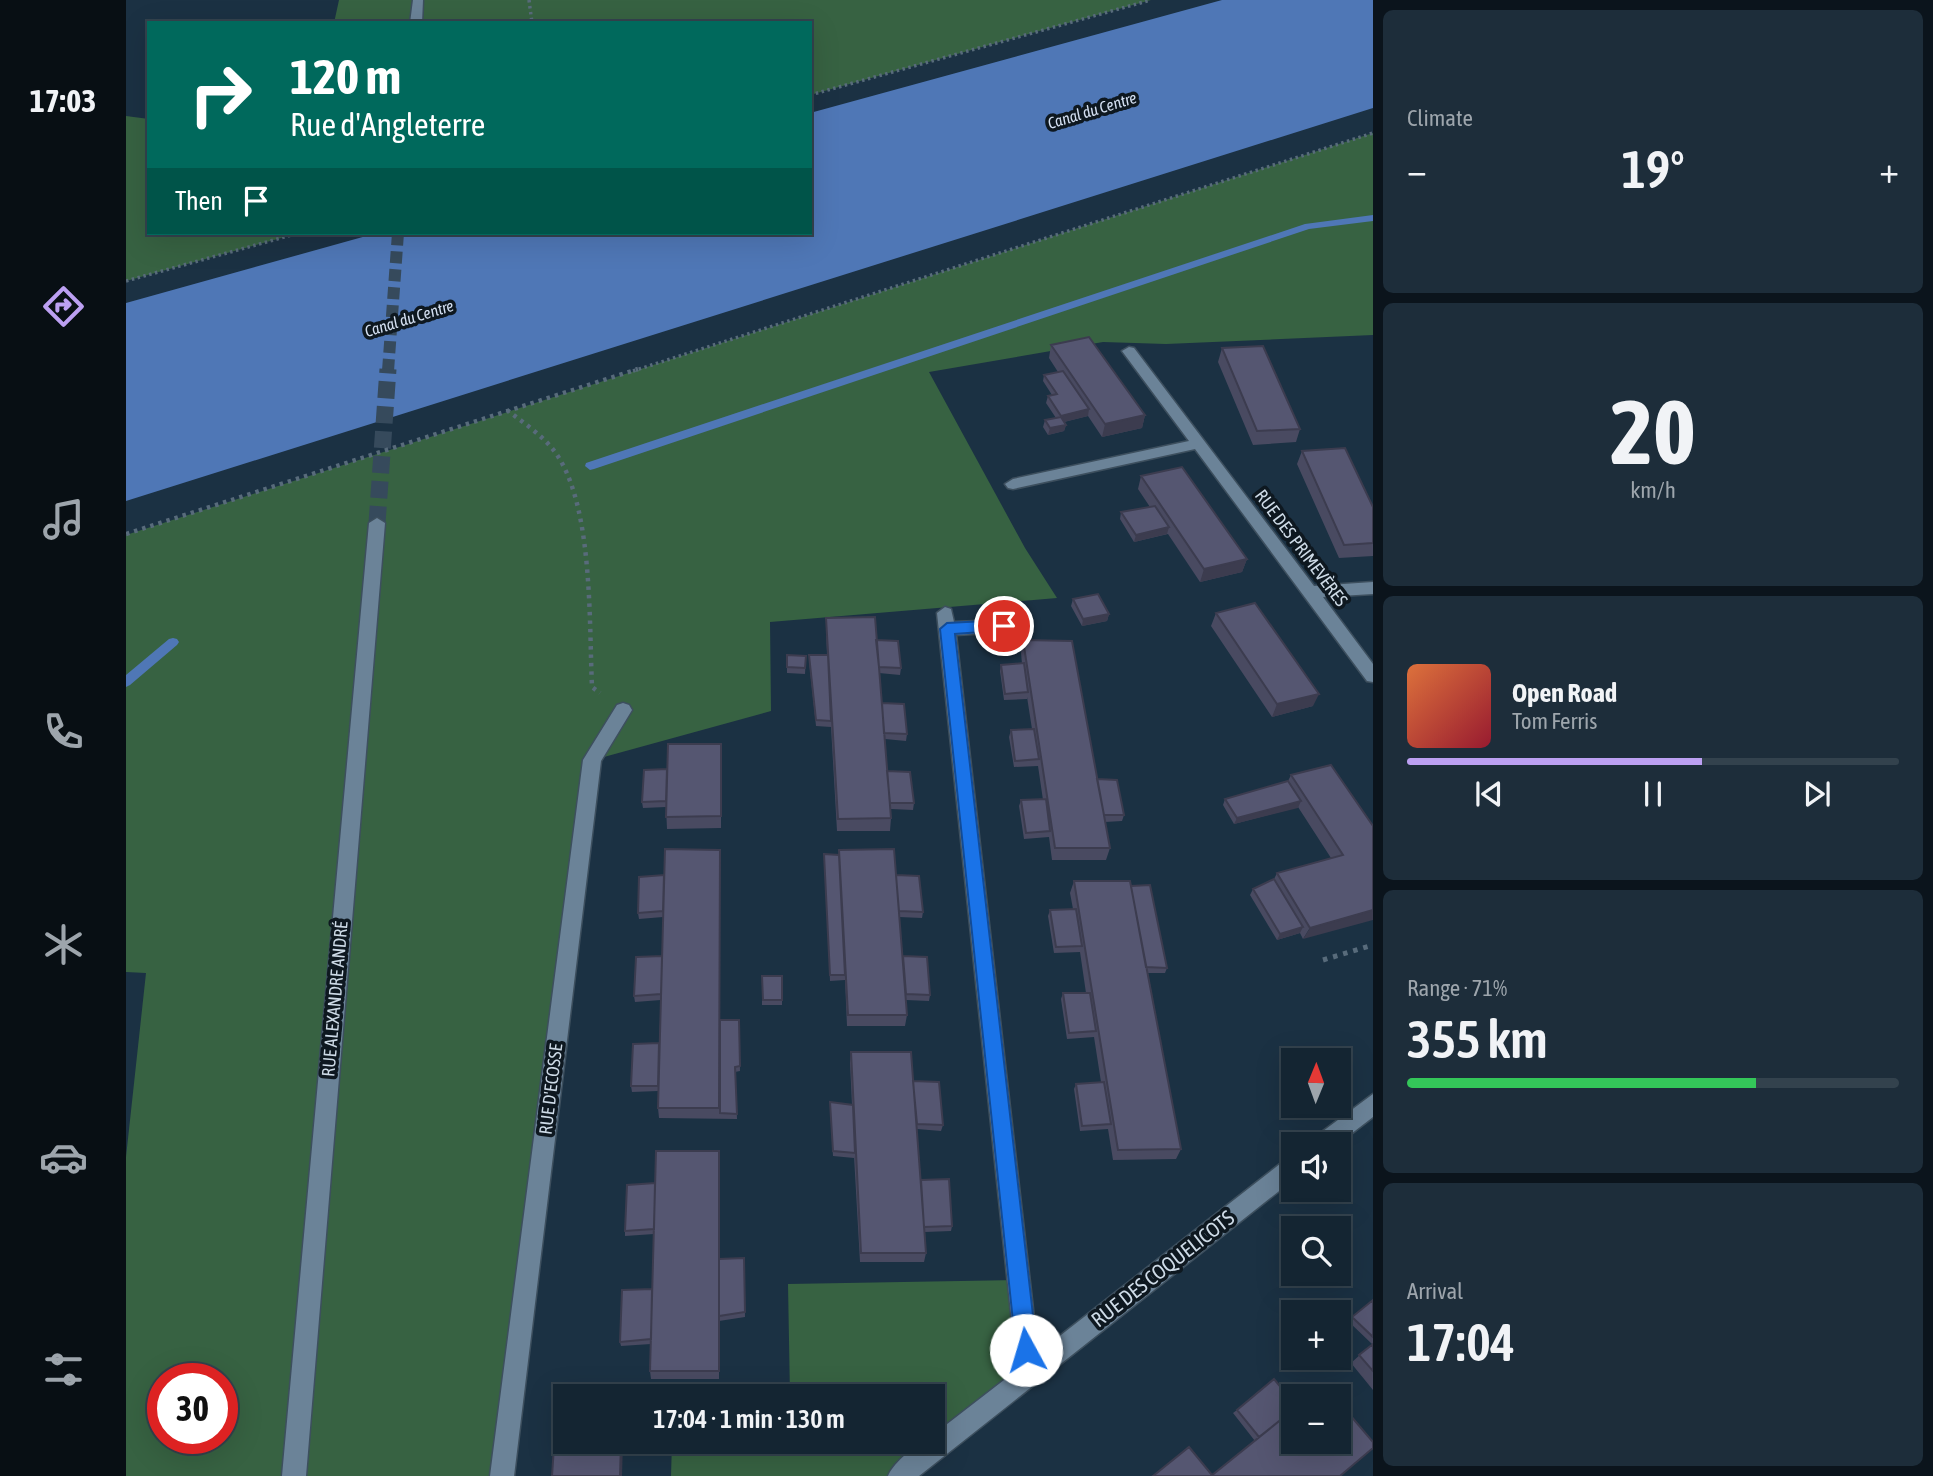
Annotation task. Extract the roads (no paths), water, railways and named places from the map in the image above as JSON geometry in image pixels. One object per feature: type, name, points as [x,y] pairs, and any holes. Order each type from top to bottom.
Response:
[{"type":"street","points":[[416,21],[418,0]]},
{"type":"street","name":"RUE DES PRIMEVÈRES","points":[[1129,351],[1373,676]]},
{"type":"street","points":[[1013,484],[1198,444]]},
{"type":"street","name":"RUE ALEXANDRE ANDRÉ","points":[[294,1476],[377,523]]},
{"type":"street","points":[[1310,592],[1373,588]]},
{"type":"street","points":[[1004,626],[946,621],[1029,1374]]},
{"type":"street","name":"RUE D'ECOSSE","points":[[502,1476],[593,760],[623,710]]},
{"type":"street","points":[[1337,1132],[1373,1104]]},
{"type":"street","name":"RUE DES COQUELICOTS","points":[[900,1476],[1281,1176]]},
{"type":"water","name":"Canal du Centre","points":[[1222,0],[1373,0],[1373,108],[126,501],[126,303],[370,235],[812,235],[812,112]]},
{"type":"waterway","points":[[590,466],[1308,226],[1373,218]]},
{"type":"waterway","points":[[126,682],[173,642]]},
{"type":"tunnel","points":[[388,371],[398,235]]},
{"type":"tunnel","points":[[377,523],[388,369]]}]
